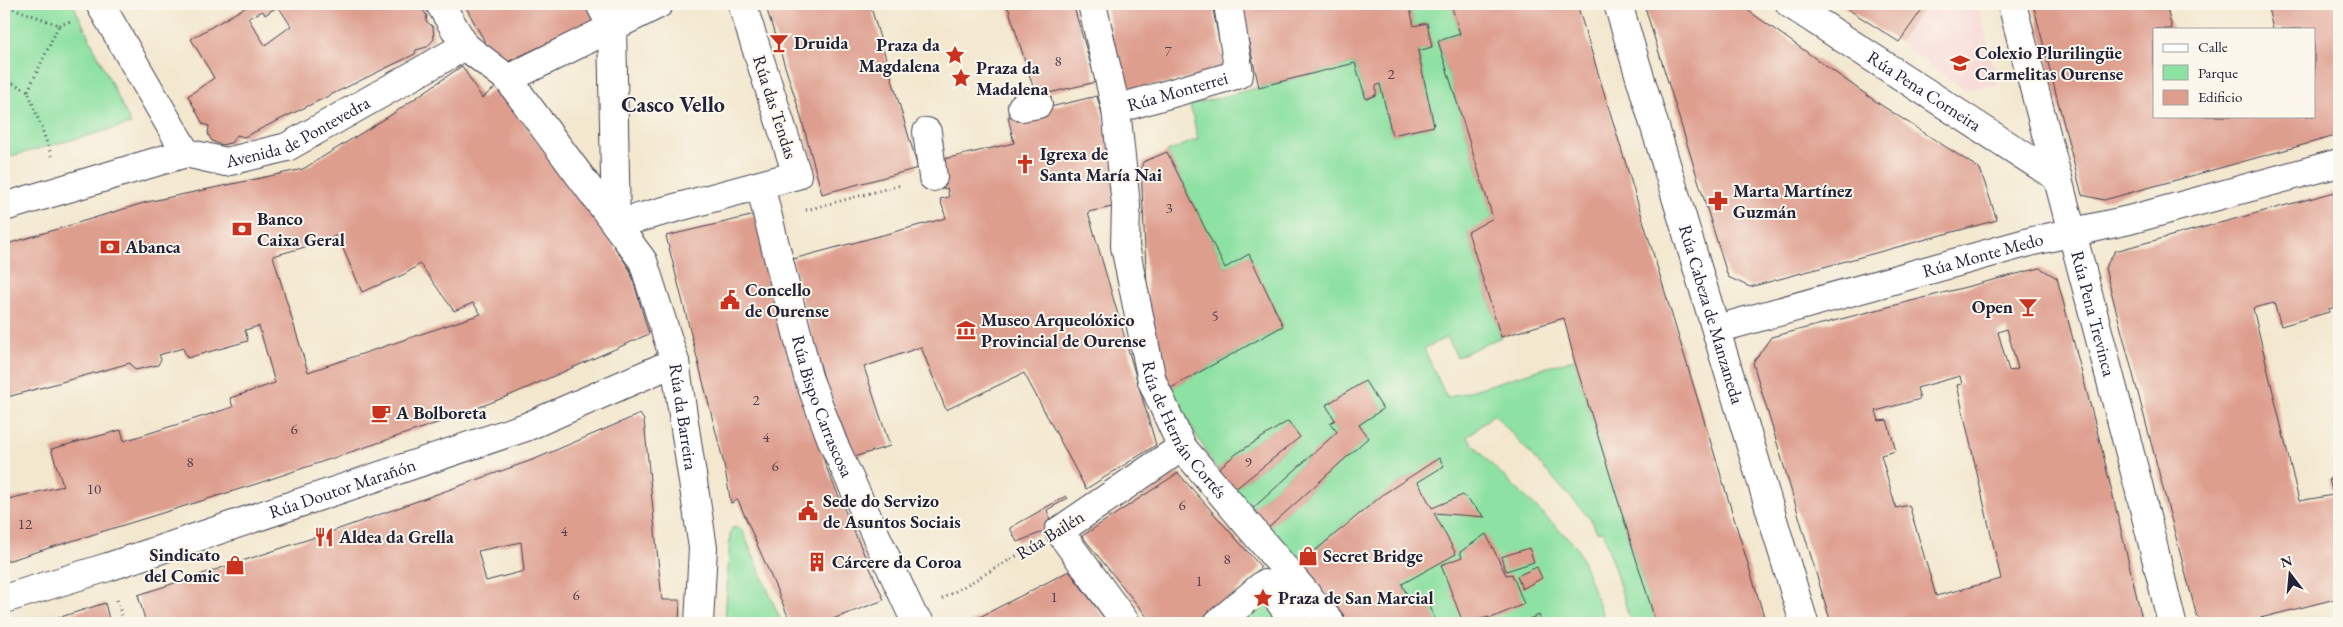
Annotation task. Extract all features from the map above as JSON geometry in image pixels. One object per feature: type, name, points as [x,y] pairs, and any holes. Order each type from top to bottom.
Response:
[{"type":"street","points":[[100,4],[186,153]]},
{"type":"street","points":[[440,4],[465,46]]},
{"type":"street","points":[[508,79],[606,15],[659,4]]},
{"type":"street","name":"Rúa das Tendas","points":[[742,4],[797,175],[760,185]]},
{"type":"street","name":"Rúa de Hernán Cortés","points":[[1092,4],[1116,109],[1126,206],[1127,255],[1152,381],[1182,447],[1331,623]]},
{"type":"street","name":"Rúa Monterrei","points":[[1116,109],[1239,74],[1228,4]]},
{"type":"street","name":"Rúa Cabeza de Manzaneda","points":[[1618,4],[1804,623]]},
{"type":"street","name":"Rúa Pena Corneira","points":[[1790,4],[2058,178]]},
{"type":"street","name":"Rúa Pena Trevinca","points":[[2012,4],[2172,623]]},
{"type":"street","points":[[606,15],[616,224],[760,185]]},
{"type":"street","name":"Avenida de Pontevedra","points":[[4,207],[186,153],[226,162],[287,147],[465,46]]},
{"type":"street","name":"Rúa da Barreira","points":[[465,46],[508,79],[643,261],[675,362],[703,548],[699,623]]},
{"type":"street","points":[[927,132],[932,177]]},
{"type":"street","name":"Rúa Monte Medo","points":[[1717,329],[2033,242],[2129,220],[2339,163]]},
{"type":"street","name":"Rúa Bispo Carrascosa","points":[[760,185],[808,377],[833,443],[916,620]]},
{"type":"street","name":"Rúa Doutor Marañón","points":[[4,599],[108,567],[526,427],[675,362]]},
{"type":"street","name":"Rúa Bailén","points":[[1059,531],[1182,447]]},
{"type":"street","points":[[1059,531],[1126,623]]},
{"type":"street","points":[[1218,623],[1264,584],[1270,588],[1295,623]]},
{"type":"path","points":[[4,5],[59,25],[28,91]]},
{"type":"path","points":[[4,79],[28,91],[48,146]]},
{"type":"path","points":[[769,220],[932,177]]},
{"type":"path","name":"Rúa Bailén","points":[[916,620],[1059,531]]},
{"type":"shaded area","name":"Colexio Plurilingüe Carmelitas Ourense","points":[[1840,4],[1978,4],[1998,84],[1964,90],[1899,42]]},
{"type":"green space","points":[[4,4],[73,4],[131,124],[4,158]]},
{"type":"green space","points":[[1409,4],[1451,4],[1460,34],[1438,41],[1493,218],[1468,233],[1501,337],[1457,357],[1447,337],[1424,349],[1447,398],[1574,359],[1656,623],[1631,623],[1603,531],[1597,532],[1592,521],[1494,414],[1467,437],[1489,462],[1577,547],[1606,623],[1541,623],[1538,616],[1518,623],[1436,623],[1428,601],[1412,606],[1402,584],[1418,482],[1414,473],[1356,514],[1299,564],[1268,528],[1368,438],[1359,425],[1382,409],[1365,381],[1326,405],[1335,420],[1330,424],[1337,432],[1251,510],[1234,490],[1300,437],[1288,422],[1236,454],[1217,470],[1169,389],[1283,326],[1249,255],[1225,268],[1167,152],[1198,139],[1190,105],[1355,63],[1366,99],[1376,95],[1376,86],[1380,84],[1392,135],[1434,126],[1418,51],[1432,47],[1427,23],[1414,26]]},
{"type":"green space","points":[[738,527],[742,530],[782,623],[725,623],[730,535],[732,528]]},
{"type":"green space","points":[[1259,596],[1281,623],[1226,623]]},
{"type":"building","points":[[251,4],[420,4],[427,16],[426,21],[433,27],[434,39],[427,47],[416,50],[415,54],[244,137],[237,135],[231,143],[221,145],[212,141],[208,134],[209,126],[203,124],[188,96],[214,78],[191,39]],"holes":[[[278,6],[291,26],[265,45],[248,18],[263,11],[265,15]]]},
{"type":"building","points":[[464,4],[590,4],[597,20],[503,64],[490,51]]},
{"type":"building","points":[[609,4],[641,4],[615,15]]},
{"type":"building","points":[[765,4],[870,4],[918,168],[822,194],[799,110]]},
{"type":"building","points":[[1007,4],[1073,4],[1096,82],[1036,96]]},
{"type":"building","points":[[1106,4],[1212,4],[1225,70],[1124,92]]},
{"type":"building","points":[[1240,4],[1409,4],[1414,26],[1427,23],[1432,47],[1418,51],[1434,126],[1392,135],[1380,84],[1376,86],[1376,95],[1366,99],[1355,63],[1259,87]]},
{"type":"building","points":[[1451,4],[1577,4],[1766,623],[1656,623],[1574,359],[1564,318],[1501,337],[1468,232],[1493,218],[1438,41],[1460,34]]},
{"type":"building","points":[[1644,4],[1739,4],[1878,103],[1980,169],[1997,220],[1750,287],[1728,277]]},
{"type":"building","points":[[1840,4],[1917,4],[1923,8],[1899,42]]},
{"type":"building","points":[[2033,4],[2166,4],[2172,28],[2153,28],[2153,118],[2316,118],[2316,28],[2273,28],[2267,4],[2339,4],[2339,135],[2104,200],[2082,195]]},
{"type":"building","points":[[462,66],[482,98],[496,87],[589,209],[630,270],[649,334],[513,394],[449,419],[256,484],[4,562],[4,500],[63,486],[51,449],[121,430],[124,441],[233,407],[230,398],[275,383],[259,326],[245,330],[248,341],[187,358],[183,348],[159,355],[161,359],[158,365],[135,370],[130,363],[4,398],[4,245],[147,202],[303,169],[391,115]],"holes":[[[337,235],[362,292],[405,274],[420,264],[454,311],[473,303],[481,314],[308,372],[273,256],[323,242]]]},
{"type":"building","name":"Museo Arqueolóxico Provincial de Ourense","points":[[1097,96],[1117,171],[1112,207],[1088,212],[1156,445],[1086,489],[1024,373],[946,410],[921,347],[864,367],[890,446],[854,457],[825,382],[805,313],[793,259],[946,218],[940,199],[949,197],[947,188],[944,189],[935,161],[1014,143],[1008,117]]},
{"type":"building","points":[[1167,152],[1225,268],[1249,254],[1283,326],[1169,389],[1148,307],[1141,169],[1143,162]]},
{"type":"building","points":[[2339,191],[2339,305],[2329,309],[2329,312],[2281,326],[2274,303],[2253,308],[2299,501],[2333,495],[2329,479],[2339,476],[2339,598],[2241,623],[2205,623],[2197,617],[2105,268],[2115,251]]},
{"type":"building","points":[[755,215],[826,467],[884,600],[822,623],[791,623],[738,500],[731,503],[724,464],[666,236]]},
{"type":"building","points":[[2040,268],[2057,278],[2102,450],[2143,623],[1831,623],[1753,363],[1771,337]],"holes":[[[2007,329],[2018,369],[2009,371],[1998,332]],[[1960,376],[1962,384],[1957,385],[2001,579],[1936,596],[1909,505],[1896,508],[1881,455],[1896,451],[1887,420],[1879,421],[1876,411],[1920,399],[1917,388]]]},
{"type":"building","points":[[1365,381],[1383,409],[1359,425],[1368,438],[1268,528],[1251,510],[1337,432],[1330,423],[1335,420],[1326,405]]},
{"type":"building","points":[[640,414],[644,420],[662,600],[680,600],[679,623],[146,623],[138,595],[325,534],[535,459]],"holes":[[[521,542],[524,571],[486,581],[478,551]]]},
{"type":"building","points":[[1288,421],[1300,437],[1234,490],[1217,470],[1236,454]]},
{"type":"building","points":[[1439,458],[1444,466],[1418,482],[1432,508],[1463,495],[1485,517],[1434,513],[1456,554],[1402,584],[1412,606],[1428,600],[1436,623],[1347,623],[1342,613],[1299,564],[1385,493]]},
{"type":"building","points":[[1178,473],[1261,567],[1207,623],[1152,623],[1082,536]]},
{"type":"building","points":[[1066,496],[1068,498],[1047,510],[1053,528],[1017,542],[1010,528]]},
{"type":"building","points":[[1486,534],[1506,575],[1512,574],[1524,604],[1489,619],[1489,617],[1463,623],[1441,565],[1462,557],[1460,552]]},
{"type":"building","points":[[1529,548],[1534,562],[1506,571],[1501,557]]},
{"type":"building","points":[[1537,567],[1542,578],[1522,589],[1517,576]]},
{"type":"building","points":[[1069,571],[1108,623],[968,623]]},
{"type":"building","points":[[105,603],[110,623],[42,623]]},
{"type":"building","points":[[1539,615],[1541,623],[1519,623]]},
{"type":"place","name":"Druida","points":[[779,43]]},
{"type":"place","name":"Praza da Magdalena","points":[[955,55]]},
{"type":"place","name":"Colexio Plurilingüe Carmelitas Ourense","points":[[1960,63]]},
{"type":"place","name":"Praza da Madalena","points":[[961,78]]},
{"type":"place","name":"Igrexa de Santa María Nai","points":[[1025,164]]},
{"type":"place","name":"Marta Martínez Guzmán","points":[[1718,201]]},
{"type":"place","name":"Banco Caixa Geral","points":[[242,229]]},
{"type":"place","name":"Abanca","points":[[110,247]]},
{"type":"place","name":"Concello de Ourense","points":[[730,300]]},
{"type":"place","name":"Open","points":[[2028,307]]},
{"type":"place","name":"Museo Arqueolóxico Provincial de Ourense","points":[[966,330]]},
{"type":"place","name":"A Bolboreta","points":[[381,413]]},
{"type":"place","name":"Sede do Servizo de Asuntos Sociais","points":[[808,511]]},
{"type":"place","name":"Aldea da Grella","points":[[324,537]]},
{"type":"place","name":"Secret Bridge","points":[[1308,556]]},
{"type":"place","name":"Cárcere da Coroa","points":[[817,562]]},
{"type":"place","name":"Sindicato del Comic","points":[[235,565]]},
{"type":"place","name":"Praza de San Marcial","points":[[1263,598]]},
{"type":"district","name":"Casco Vello","points":[[673,104]]}]
